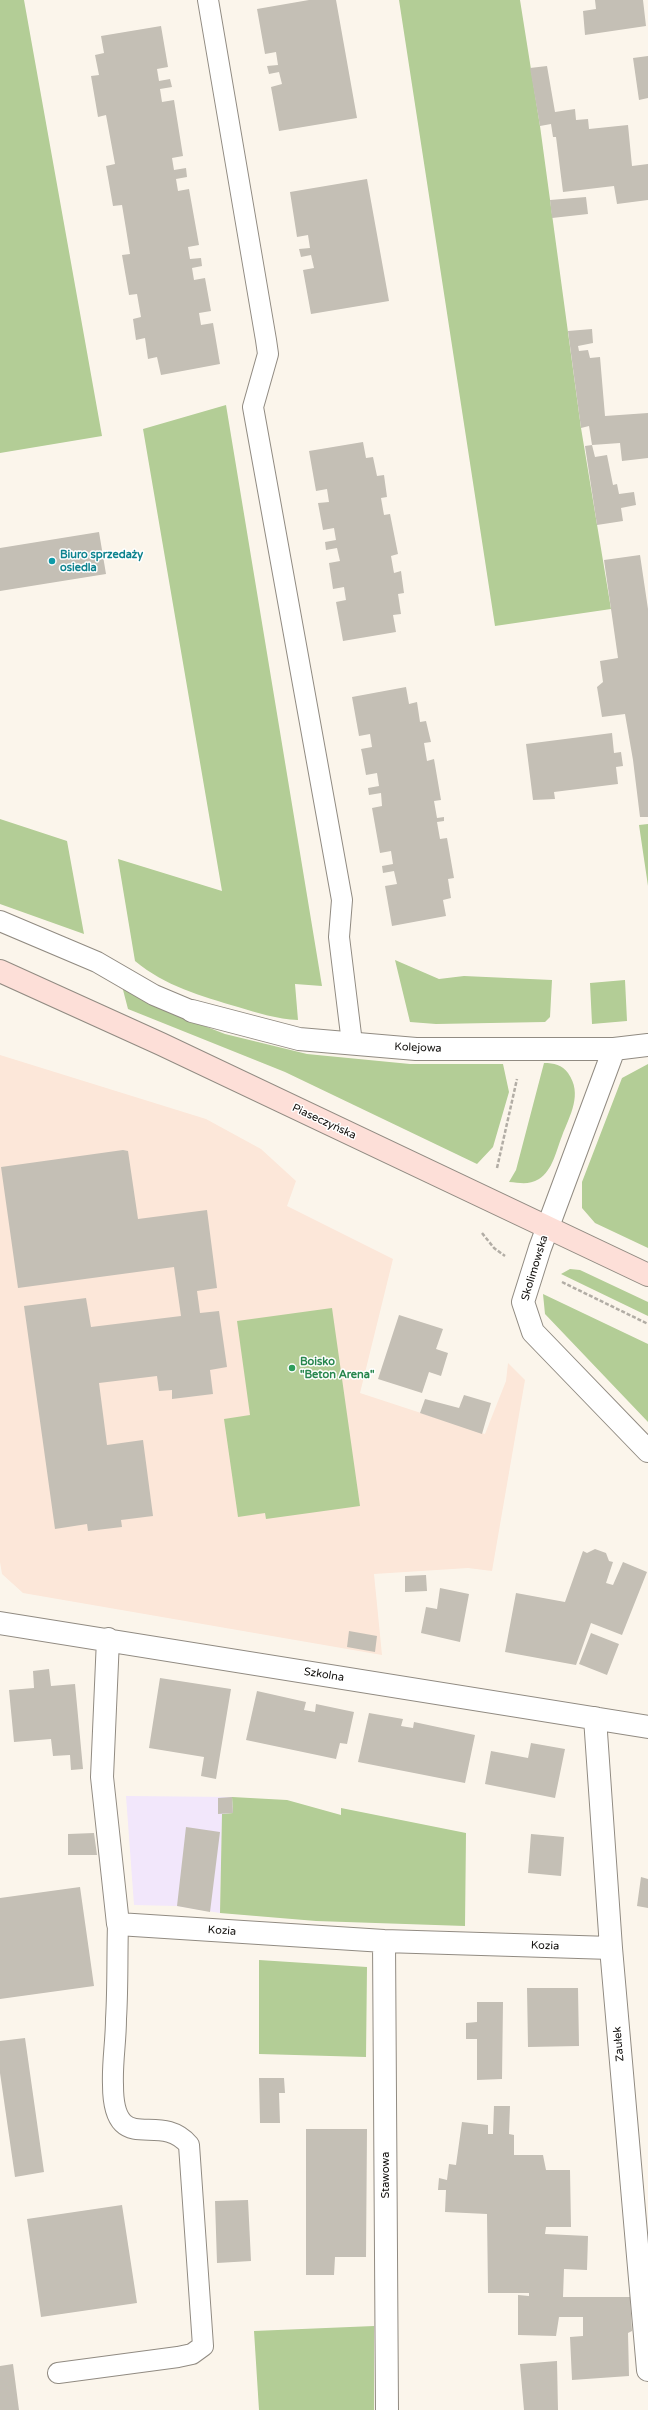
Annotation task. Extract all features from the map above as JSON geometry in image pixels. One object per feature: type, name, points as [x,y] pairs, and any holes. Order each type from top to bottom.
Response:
[{"type":"main road","name":"Piaseczyńska","points":[[0,971],[140,1034],[648,1275]]},
{"type":"street","name":"Kolejowa","points":[[192,1011],[299,1039],[416,1049],[614,1049],[648,1045]]},
{"type":"street","name":"Skolimowska","points":[[614,1049],[522,1302],[533,1332],[648,1451]]},
{"type":"street","name":"Szkolna","points":[[0,1623],[108,1639],[385,1686],[648,1727]]},
{"type":"street","points":[[108,1639],[102,1777],[118,1924]]},
{"type":"street","name":"Zaułek","points":[[596,1718],[611,1948],[648,2370]]},
{"type":"street","name":"Kozia","points":[[118,1924],[384,1941],[611,1948]]},
{"type":"street","name":"Stawowa","points":[[384,1941],[387,2410]]},
{"type":"lane","points":[[208,0],[267,347],[264,369],[253,407],[342,900],[340,937],[352,1043]]},
{"type":"lane","points":[[0,921],[97,962],[154,995],[192,1011]]},
{"type":"lane","points":[[58,2373],[178,2357],[192,2354],[203,2346],[189,2145],[182,2136],[169,2130],[128,2127],[122,2122],[115,2110],[112,2086],[116,2018],[118,1924]]},
{"type":"path","points":[[497,1169],[518,1077]]},
{"type":"shaded area","points":[[0,1055],[206,1119],[261,1149],[296,1181],[287,1206],[393,1259],[360,1393],[485,1434],[506,1381],[508,1363],[525,1380],[492,1571],[468,1568],[374,1574],[382,1655],[23,1593],[2,1574],[0,1562]]},
{"type":"shaded area","points":[[126,1796],[232,1797],[233,1813],[222,1814],[220,1913],[177,1906],[134,1905]]},
{"type":"green space","points":[[0,0],[24,0],[102,436],[0,453]]},
{"type":"green space","points":[[399,0],[520,0],[540,126],[581,428],[611,609],[495,626]]},
{"type":"green space","points":[[226,405],[322,986],[295,984],[298,1020],[268,1015],[197,994],[171,984],[135,961],[118,859],[222,891],[143,429]]},
{"type":"green space","points":[[0,819],[67,841],[84,934],[0,904]]},
{"type":"green space","points":[[648,824],[648,886],[639,825]]},
{"type":"green space","points":[[395,960],[439,979],[464,976],[552,980],[550,1017],[545,1022],[436,1024],[410,1022]]},
{"type":"green space","points":[[625,980],[627,1021],[592,1024],[590,983]]},
{"type":"green space","points":[[122,986],[166,1011],[225,1034],[307,1054],[410,1064],[503,1064],[509,1092],[493,1147],[477,1164],[285,1072],[128,1009]]},
{"type":"green space","points":[[544,1063],[554,1064],[566,1070],[575,1089],[574,1104],[554,1160],[548,1171],[539,1179],[528,1183],[509,1182],[516,1170]]},
{"type":"green space","points":[[648,1064],[648,1248],[595,1223],[582,1208],[582,1182],[622,1078]]},
{"type":"green space","points":[[570,1269],[580,1270],[648,1302],[648,1316],[561,1274]]},
{"type":"green space","points":[[543,1294],[648,1344],[648,1422],[545,1314]]},
{"type":"green space","name":"Boisko \"Beton Arena\"","points":[[332,1308],[360,1506],[266,1519],[265,1513],[238,1517],[224,1419],[250,1415],[237,1321]]},
{"type":"green space","points":[[232,1797],[287,1800],[341,1815],[341,1808],[466,1833],[465,1926],[316,1921],[220,1913],[222,1814],[233,1813]]},
{"type":"green space","points":[[259,1960],[367,1967],[366,2057],[259,2054]]},
{"type":"green space","points":[[374,2326],[374,2410],[259,2410],[254,2331]]},
{"type":"building","points":[[309,0],[336,0],[357,118],[279,131],[271,87],[282,84],[279,72],[269,74],[267,66],[278,65],[276,52],[265,54],[257,9]]},
{"type":"building","points":[[595,0],[643,0],[646,26],[585,35],[583,11],[596,9]]},
{"type":"building","points":[[161,26],[168,67],[157,69],[159,81],[170,79],[172,87],[160,89],[162,102],[174,100],[183,156],[172,158],[174,170],[186,168],[187,177],[176,179],[178,191],[189,189],[199,245],[188,247],[190,259],[201,258],[202,266],[192,268],[194,280],[205,278],[211,311],[199,313],[201,325],[213,323],[220,364],[161,375],[157,357],[148,359],[145,338],[136,340],[133,319],[141,317],[137,294],[129,295],[122,255],[130,254],[122,205],[113,206],[106,166],[115,164],[106,115],[98,117],[91,76],[99,75],[95,55],[104,53],[101,36]]},
{"type":"building","points":[[648,56],[648,98],[639,100],[633,58]]},
{"type":"building","points":[[547,66],[555,112],[575,109],[576,120],[588,119],[589,129],[628,125],[632,166],[648,164],[648,200],[617,204],[614,186],[563,192],[556,137],[553,137],[551,124],[540,126],[530,68]]},
{"type":"building","points":[[367,179],[389,301],[311,314],[303,270],[314,268],[311,255],[301,257],[299,249],[310,248],[308,235],[297,237],[290,192]]},
{"type":"building","points":[[586,197],[588,214],[552,218],[550,200]]},
{"type":"building","points":[[592,329],[593,343],[578,346],[579,351],[588,350],[590,358],[600,357],[605,416],[648,413],[648,458],[622,461],[620,443],[592,445],[589,426],[581,428],[568,331]]},
{"type":"building","points":[[363,442],[366,458],[373,457],[377,476],[384,475],[387,497],[381,498],[384,515],[390,514],[398,554],[391,556],[394,573],[401,571],[404,593],[398,594],[401,614],[393,615],[396,632],[343,641],[336,602],[346,600],[344,587],[333,589],[329,563],[340,561],[337,548],[326,550],[325,542],[336,540],[334,528],[323,530],[318,503],[329,502],[327,489],[316,491],[309,451]]},
{"type":"building","points":[[592,445],[595,457],[607,455],[613,485],[617,484],[619,494],[634,492],[636,505],[621,508],[623,521],[597,525],[585,446]]},
{"type":"building","name":"Biuro sprzedaży osiedla","points":[[99,532],[106,574],[0,591],[0,548]]},
{"type":"building","points":[[640,555],[648,609],[648,817],[640,817],[633,760],[625,714],[602,717],[597,687],[603,682],[600,661],[618,658],[604,560]]},
{"type":"building","points":[[406,687],[409,704],[417,702],[420,722],[426,721],[431,742],[424,743],[427,761],[434,759],[441,800],[434,801],[437,818],[444,817],[444,821],[437,822],[440,839],[447,838],[454,878],[448,879],[451,898],[443,900],[446,916],[392,926],[385,886],[397,884],[394,871],[383,873],[382,866],[393,864],[391,851],[380,853],[372,808],[382,806],[381,793],[369,795],[368,788],[379,786],[377,773],[366,775],[361,749],[372,747],[370,734],[359,736],[352,697]]},
{"type":"building","points":[[612,733],[614,753],[621,752],[623,766],[616,767],[618,784],[554,792],[555,799],[533,800],[526,744]]},
{"type":"building","points":[[123,1150],[128,1151],[138,1219],[207,1210],[217,1288],[197,1291],[200,1313],[219,1311],[227,1367],[210,1370],[213,1394],[172,1399],[172,1390],[159,1391],[157,1376],[99,1383],[107,1445],[143,1440],[153,1516],[121,1520],[122,1527],[88,1531],[87,1524],[55,1529],[24,1306],[86,1298],[91,1327],[181,1316],[174,1267],[18,1288],[1,1167]]},
{"type":"building","points":[[399,1315],[443,1329],[436,1349],[448,1353],[441,1376],[429,1372],[422,1393],[378,1379]]},
{"type":"building","points":[[464,1395],[491,1403],[482,1434],[420,1413],[425,1399],[459,1408]]},
{"type":"building","points":[[595,1549],[606,1553],[609,1561],[613,1562],[606,1583],[613,1585],[623,1562],[647,1572],[622,1635],[591,1623],[576,1665],[505,1652],[516,1593],[565,1602],[583,1551],[587,1553]]},
{"type":"building","points":[[426,1575],[427,1591],[405,1592],[405,1576]]},
{"type":"building","points":[[440,1588],[469,1594],[460,1642],[421,1633],[426,1607],[437,1609]]},
{"type":"building","points":[[349,1631],[377,1636],[375,1652],[347,1647]]},
{"type":"building","points":[[591,1633],[619,1644],[607,1675],[579,1664]]},
{"type":"building","points":[[49,1669],[51,1686],[75,1684],[83,1769],[71,1770],[70,1755],[53,1756],[51,1739],[14,1742],[9,1690],[34,1688],[33,1671]]},
{"type":"building","points":[[160,1678],[231,1689],[216,1779],[201,1776],[204,1757],[149,1748]]},
{"type":"building","points":[[257,1691],[306,1702],[304,1710],[315,1712],[316,1704],[354,1712],[347,1744],[340,1743],[336,1759],[246,1740]]},
{"type":"building","points":[[369,1713],[403,1719],[401,1726],[413,1728],[414,1722],[475,1735],[465,1783],[358,1762]]},
{"type":"building","points":[[531,1743],[565,1749],[555,1798],[485,1784],[491,1751],[528,1758]]},
{"type":"building","points":[[232,1797],[233,1813],[218,1814],[218,1798]]},
{"type":"building","points":[[186,1827],[220,1832],[210,1912],[177,1906]]},
{"type":"building","points":[[94,1833],[97,1855],[68,1855],[68,1834]]},
{"type":"building","points":[[531,1834],[564,1837],[561,1876],[528,1873]]},
{"type":"building","points":[[641,1877],[648,1879],[648,1908],[637,1906]]},
{"type":"building","points":[[80,1887],[94,1986],[0,1999],[0,1898]]},
{"type":"building","points":[[527,1988],[578,1988],[579,2046],[528,2047]]},
{"type":"building","points":[[477,2002],[503,2002],[502,2079],[477,2080],[477,2039],[466,2039],[466,2023],[477,2022]]},
{"type":"building","points":[[25,2038],[44,2172],[15,2177],[0,2073],[0,2041]]},
{"type":"building","points":[[259,2078],[284,2078],[285,2093],[279,2093],[280,2123],[260,2123]]},
{"type":"building","points":[[494,2106],[510,2106],[509,2134],[514,2135],[514,2155],[543,2155],[546,2170],[570,2170],[571,2227],[546,2227],[545,2234],[588,2236],[587,2270],[564,2269],[563,2297],[630,2297],[632,2331],[628,2333],[629,2376],[572,2380],[570,2337],[583,2336],[583,2317],[559,2317],[556,2336],[518,2335],[518,2295],[529,2296],[529,2293],[488,2293],[487,2214],[445,2212],[446,2190],[438,2190],[439,2178],[447,2180],[449,2164],[456,2165],[462,2122],[488,2125],[488,2134],[493,2134]]},
{"type":"building","points":[[306,2129],[367,2129],[366,2257],[335,2257],[334,2275],[306,2275]]},
{"type":"building","points":[[248,2200],[251,2261],[217,2263],[215,2201]]},
{"type":"building","points":[[122,2205],[137,2303],[41,2317],[27,2219]]},
{"type":"building","points":[[557,2361],[558,2410],[524,2410],[520,2364]]},
{"type":"building","points":[[13,2364],[19,2410],[0,2410],[0,2366]]},
{"type":"place","name":"Biuro sprzedaży osiedla","points":[[52,561]]},
{"type":"place","name":"Boisko \"Beton Arena\"","points":[[292,1368]]}]
